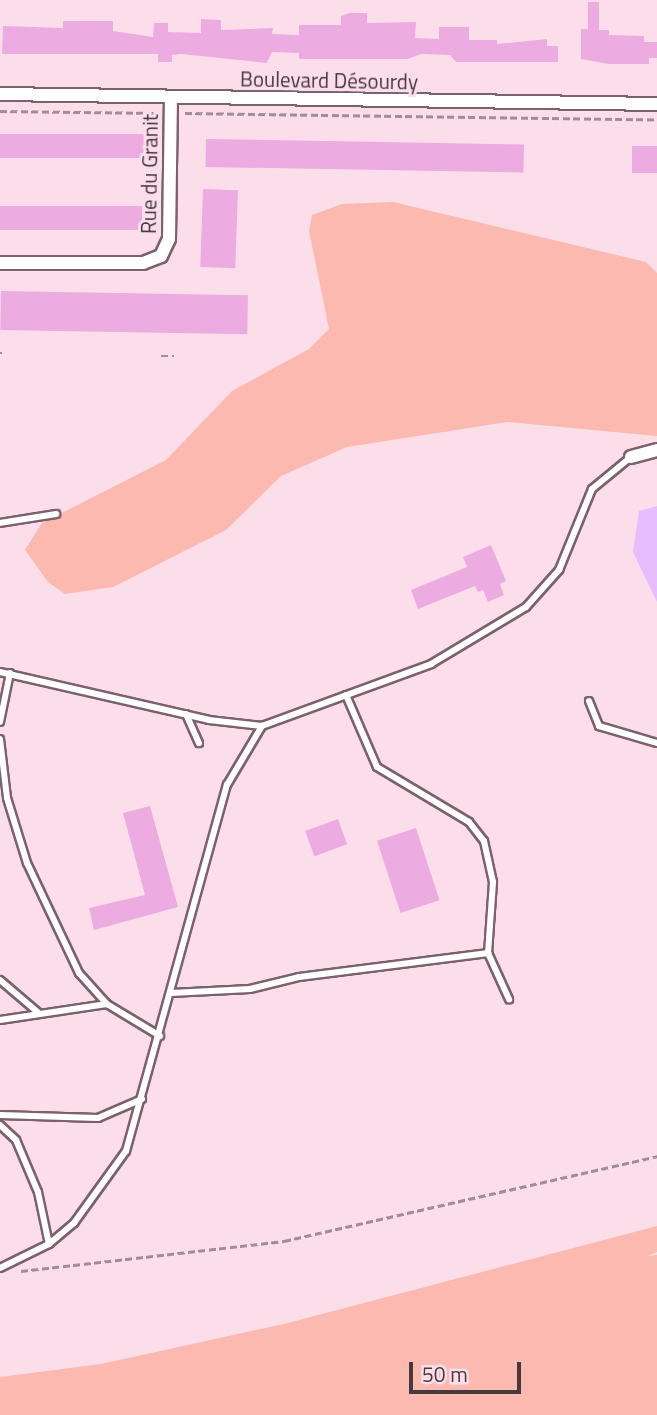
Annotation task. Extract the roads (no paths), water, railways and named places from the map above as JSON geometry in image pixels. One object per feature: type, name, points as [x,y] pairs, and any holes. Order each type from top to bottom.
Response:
[{"type":"street","name":"Boulevard Désourdy","points":[[0,94],[657,104]]},
{"type":"street","name":"Rue du Granit","points":[[0,263],[143,263],[161,256],[169,239],[171,97]]},
{"type":"street","points":[[631,457],[657,450]]},
{"type":"lane","points":[[0,671],[186,714],[262,726],[431,664],[526,607],[559,570],[592,489],[631,457]]},
{"type":"lane","points":[[0,523],[55,514]]},
{"type":"lane","points":[[0,722],[10,673]]},
{"type":"lane","points":[[346,695],[377,767],[469,822],[484,841],[494,882],[488,953],[509,999]]},
{"type":"lane","points":[[589,701],[599,726],[657,743]]},
{"type":"lane","points":[[186,714],[199,743]]},
{"type":"lane","points":[[0,1268],[49,1244],[103,1188],[126,1151],[172,993],[227,785],[262,726]]},
{"type":"lane","points":[[0,739],[7,798],[27,863],[79,973],[107,1004],[160,1036]]},
{"type":"lane","points":[[172,993],[250,989],[299,977],[488,953]]},
{"type":"lane","points":[[0,980],[40,1014]]},
{"type":"lane","points":[[0,1020],[107,1004]]},
{"type":"lane","points":[[0,1115],[98,1118],[142,1099]]},
{"type":"lane","points":[[0,1125],[16,1140],[38,1192],[49,1244]]}]
